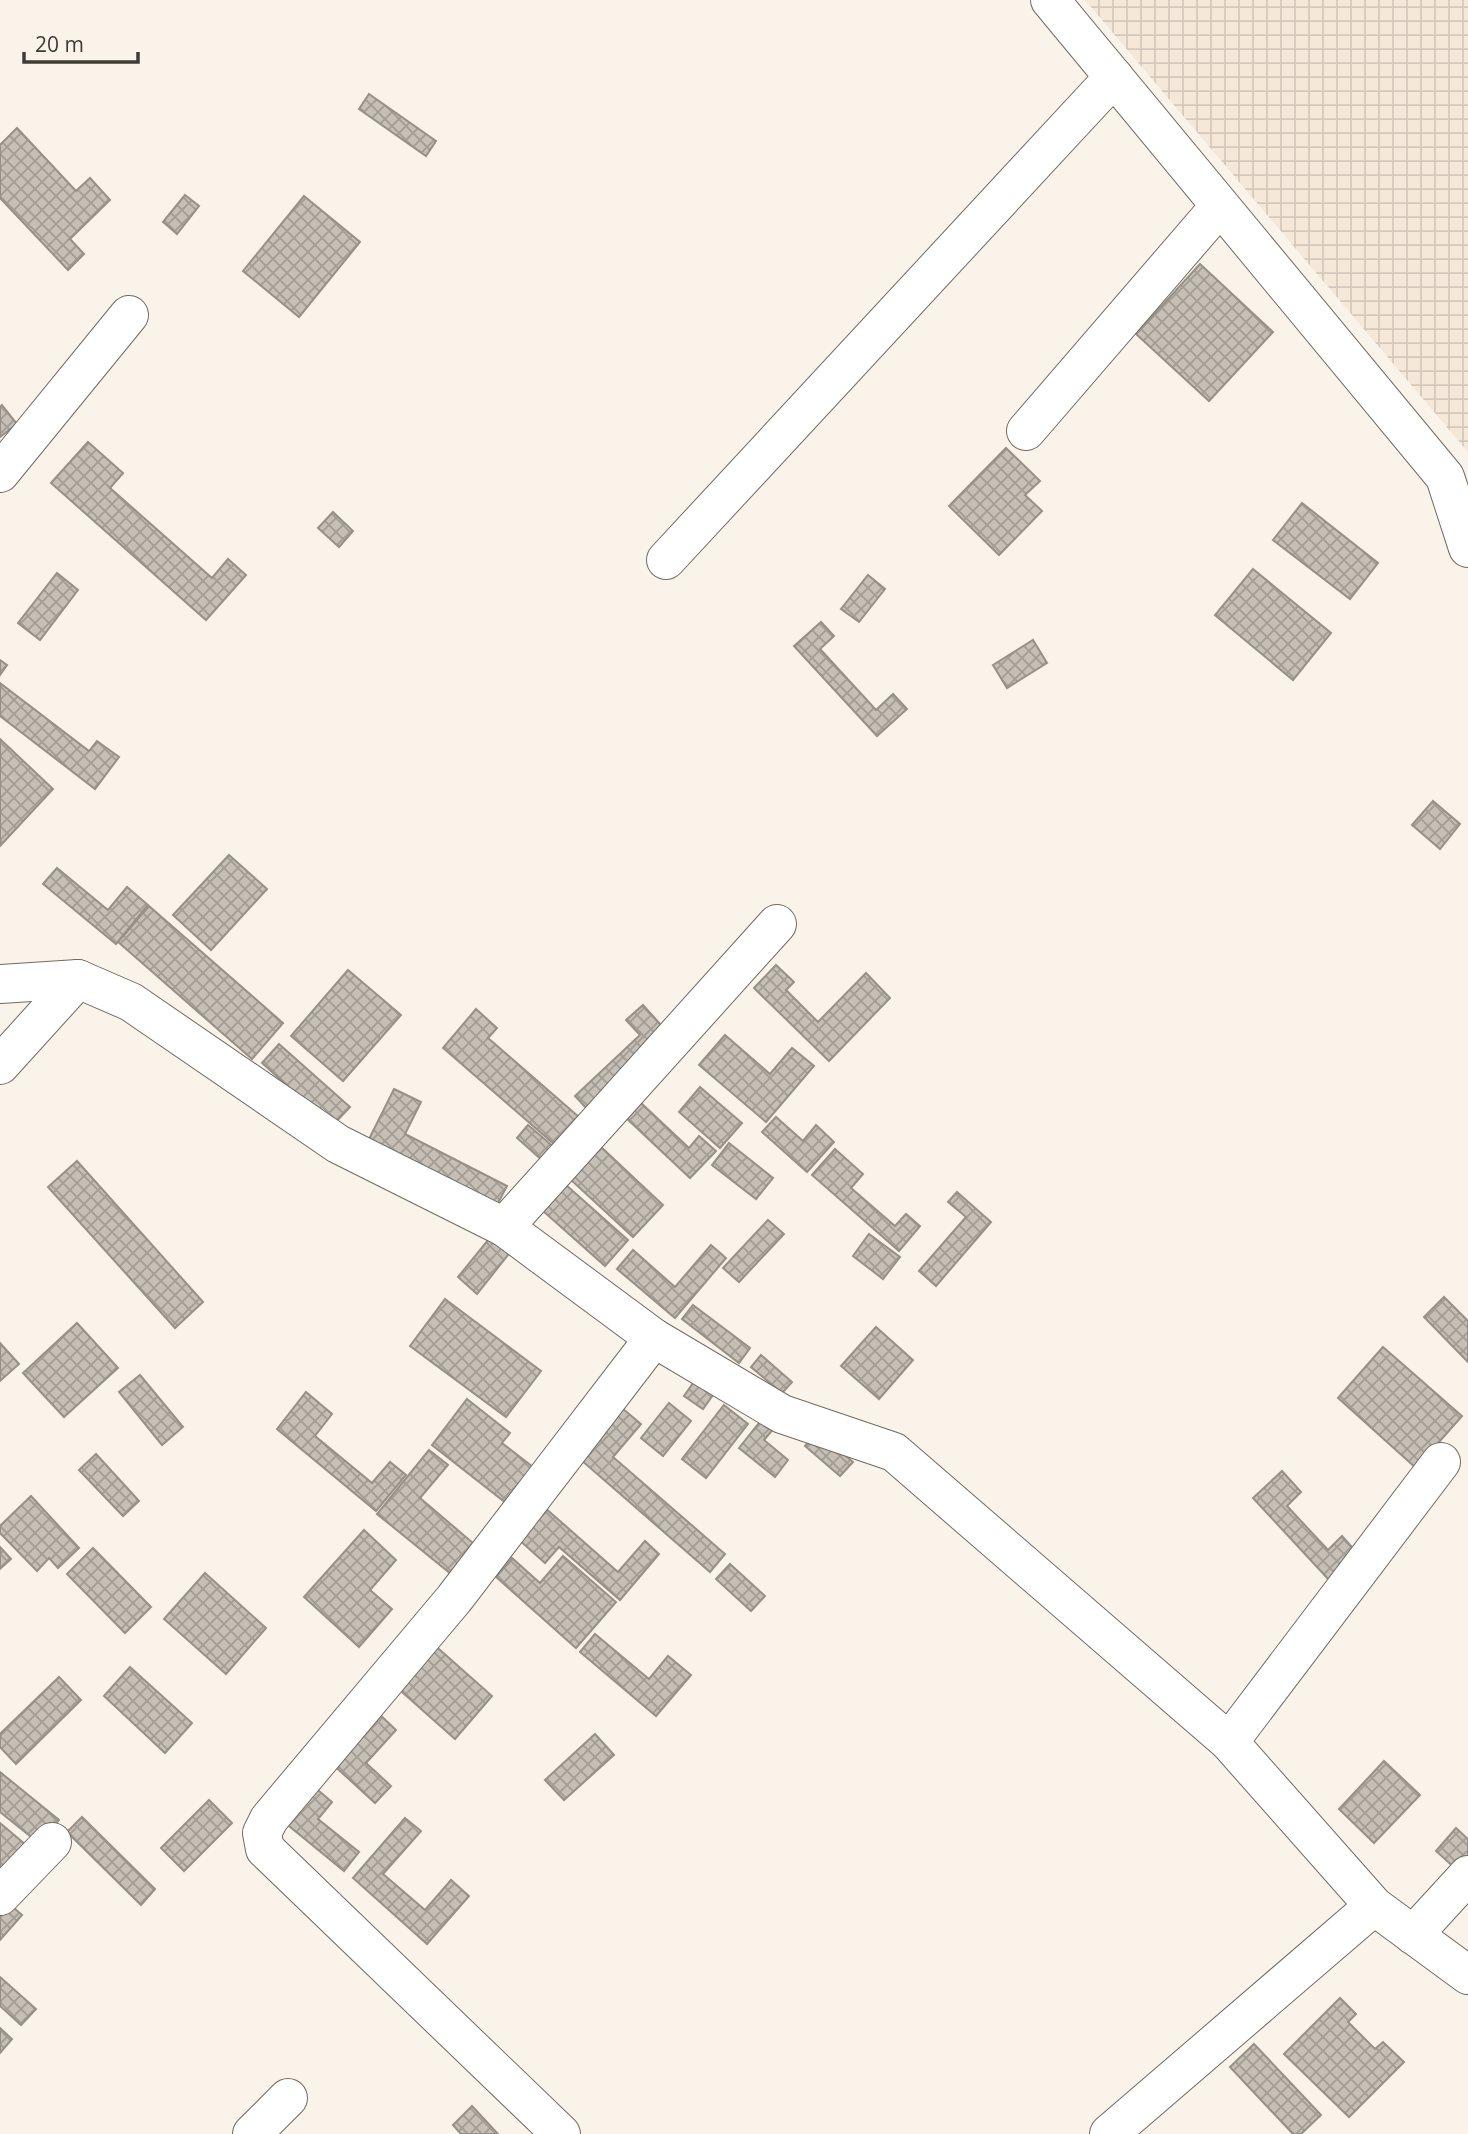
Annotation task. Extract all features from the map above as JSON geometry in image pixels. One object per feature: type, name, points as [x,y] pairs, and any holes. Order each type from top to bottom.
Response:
[{"type":"street","points":[[1050,0],[1445,477],[1468,548]]},
{"type":"street","points":[[666,560],[1114,77]]},
{"type":"street","points":[[1026,431],[1220,206]]},
{"type":"street","points":[[0,473],[129,315]]},
{"type":"street","points":[[504,1227],[777,924]]},
{"type":"street","points":[[0,1065],[78,979]]},
{"type":"street","points":[[0,984],[78,979],[131,1002],[338,1144],[504,1227],[654,1338],[782,1414],[894,1452],[1229,1742],[1374,1906],[1468,1975]]},
{"type":"street","points":[[561,2134],[265,1849],[262,1832],[454,1599],[654,1338]]},
{"type":"street","points":[[1229,1742],[1441,1462]]},
{"type":"street","points":[[0,1896],[52,1842]]},
{"type":"street","points":[[1413,1935],[1468,1875]]},
{"type":"street","points":[[1108,2134],[1374,1906]]},
{"type":"street","points":[[252,2134],[288,2098]]},
{"type":"shaded area","points":[[1085,0],[1468,0],[1468,452]]},
{"type":"building","points":[[369,94],[436,141],[426,156],[359,109]]},
{"type":"building","points":[[17,128],[76,191],[90,178],[110,200],[70,239],[84,254],[68,270],[0,198],[0,145]]},
{"type":"building","points":[[185,195],[199,206],[177,234],[163,222]]},
{"type":"building","points":[[304,196],[360,242],[299,317],[243,271]]},
{"type":"building","points":[[1200,264],[1273,332],[1209,401],[1136,334]]},
{"type":"building","points":[[2,405],[17,424],[0,437],[0,407]]},
{"type":"building","points":[[88,442],[123,473],[110,488],[212,578],[228,559],[246,575],[206,620],[51,483]]},
{"type":"building","points":[[1006,448],[1040,481],[1025,495],[1042,511],[999,555],[949,506]]},
{"type":"building","points":[[1302,503],[1378,563],[1350,599],[1273,540]]},
{"type":"building","points":[[333,512],[353,531],[339,547],[318,528]]},
{"type":"building","points":[[1253,569],[1331,633],[1293,680],[1215,615]]},
{"type":"building","points":[[57,573],[78,590],[40,640],[18,623]]},
{"type":"building","points":[[868,575],[885,589],[859,622],[841,609]]},
{"type":"building","points":[[821,622],[834,636],[820,649],[876,710],[893,694],[907,709],[877,736],[794,646]]},
{"type":"building","points":[[1033,640],[1047,663],[1007,688],[993,665]]},
{"type":"building","points":[[0,660],[7,665],[0,675]]},
{"type":"building","points":[[0,683],[89,751],[97,741],[119,757],[95,789],[0,716]]},
{"type":"building","points":[[0,739],[53,789],[0,846]]},
{"type":"building","points":[[1433,801],[1460,824],[1440,849],[1412,825]]},
{"type":"building","points":[[229,855],[267,889],[211,950],[173,915]]},
{"type":"building","points":[[57,868],[108,910],[127,887],[148,905],[116,944],[43,884]]},
{"type":"building","points":[[149,906],[283,1023],[252,1059],[118,942]]},
{"type":"building","points":[[776,965],[794,982],[786,990],[818,1022],[866,973],[890,998],[829,1061],[754,988]]},
{"type":"building","points":[[348,970],[401,1015],[343,1081],[291,1036]]},
{"type":"building","points":[[643,1005],[669,1034],[588,1110],[575,1096],[640,1035],[626,1020]]},
{"type":"building","points":[[476,1009],[497,1028],[488,1038],[579,1117],[554,1144],[443,1048]]},
{"type":"building","points":[[725,1035],[770,1074],[792,1048],[814,1066],[766,1122],[699,1065]]},
{"type":"building","points":[[279,1044],[350,1107],[332,1126],[262,1063]]},
{"type":"building","points":[[700,1087],[742,1123],[720,1148],[679,1112]]},
{"type":"building","points":[[394,1089],[421,1102],[405,1134],[507,1186],[496,1207],[367,1143]]},
{"type":"building","points":[[640,1102],[689,1148],[699,1136],[716,1151],[690,1178],[625,1117]]},
{"type":"building","points":[[776,1117],[803,1141],[816,1125],[834,1142],[807,1172],[762,1132]]},
{"type":"building","points":[[528,1125],[555,1148],[543,1161],[517,1138]]},
{"type":"building","points":[[729,1143],[773,1178],[756,1199],[712,1165]]},
{"type":"building","points":[[600,1146],[663,1205],[633,1237],[570,1179]]},
{"type":"building","points":[[835,1149],[863,1174],[851,1188],[895,1226],[906,1214],[920,1226],[899,1251],[812,1175]]},
{"type":"building","points":[[77,1161],[203,1302],[175,1328],[48,1187]]},
{"type":"building","points":[[566,1185],[628,1240],[605,1266],[543,1211]]},
{"type":"building","points":[[957,1192],[991,1222],[936,1286],[919,1271],[966,1217],[948,1202]]},
{"type":"building","points":[[768,1220],[784,1234],[739,1282],[723,1268]]},
{"type":"building","points":[[493,1234],[512,1250],[477,1294],[458,1277]]},
{"type":"building","points":[[869,1234],[900,1257],[883,1279],[853,1256]]},
{"type":"building","points":[[711,1245],[726,1258],[675,1318],[617,1269],[633,1250],[675,1287]]},
{"type":"building","points":[[1444,1297],[1468,1321],[1468,1362],[1424,1317]]},
{"type":"building","points":[[445,1299],[541,1371],[506,1417],[410,1346]]},
{"type":"building","points":[[693,1305],[750,1348],[739,1363],[682,1319]]},
{"type":"building","points":[[77,1323],[118,1368],[64,1417],[23,1373]]},
{"type":"building","points":[[876,1327],[913,1360],[879,1399],[841,1366]]},
{"type":"building","points":[[0,1343],[19,1364],[0,1381]]},
{"type":"building","points":[[1383,1347],[1462,1416],[1416,1468],[1338,1398]]},
{"type":"building","points":[[761,1355],[792,1382],[782,1393],[751,1367]]},
{"type":"building","points":[[701,1372],[720,1385],[703,1409],[684,1396]]},
{"type":"building","points":[[140,1375],[183,1427],[162,1445],[119,1392]]},
{"type":"building","points":[[306,1392],[332,1414],[315,1436],[372,1483],[390,1462],[406,1475],[376,1511],[277,1429]]},
{"type":"building","points":[[467,1399],[510,1433],[502,1443],[533,1467],[506,1503],[432,1445]]},
{"type":"building","points":[[616,1403],[641,1424],[613,1457],[725,1554],[710,1572],[573,1453]]},
{"type":"building","points":[[669,1403],[691,1421],[663,1456],[641,1438]]},
{"type":"building","points":[[724,1405],[748,1424],[706,1478],[682,1459]]},
{"type":"building","points":[[763,1418],[775,1427],[764,1440],[788,1460],[775,1477],[739,1448]]},
{"type":"building","points":[[818,1432],[853,1462],[840,1476],[805,1446]]},
{"type":"building","points":[[429,1450],[448,1465],[420,1498],[480,1549],[456,1578],[377,1514]]},
{"type":"building","points":[[96,1454],[139,1501],[123,1516],[79,1470]]},
{"type":"building","points":[[1282,1471],[1301,1492],[1287,1506],[1328,1550],[1342,1536],[1359,1555],[1330,1581],[1253,1498]]},
{"type":"building","points":[[31,1496],[79,1548],[58,1568],[49,1558],[37,1571],[0,1533],[0,1526]]},
{"type":"building","points":[[544,1507],[618,1572],[645,1541],[659,1554],[620,1600],[559,1547],[545,1563],[517,1538]]},
{"type":"building","points":[[364,1530],[396,1560],[370,1590],[392,1609],[359,1647],[304,1597]]},
{"type":"building","points":[[0,1547],[11,1559],[0,1569]]},
{"type":"building","points":[[93,1548],[151,1607],[125,1633],[67,1574]]},
{"type":"building","points":[[563,1556],[616,1602],[576,1648],[496,1577],[512,1558],[540,1583]]},
{"type":"building","points":[[730,1564],[765,1596],[751,1611],[716,1579]]},
{"type":"building","points":[[205,1573],[266,1628],[226,1674],[164,1619]]},
{"type":"building","points":[[595,1634],[649,1679],[668,1656],[691,1675],[656,1716],[580,1652]]},
{"type":"building","points":[[431,1642],[492,1696],[455,1739],[394,1685]]},
{"type":"building","points":[[130,1667],[192,1723],[165,1753],[104,1696]]},
{"type":"building","points":[[59,1677],[81,1700],[16,1764],[0,1747],[0,1734]]},
{"type":"building","points":[[376,1711],[396,1730],[366,1763],[391,1786],[375,1803],[329,1761]]},
{"type":"building","points":[[595,1734],[614,1755],[564,1800],[545,1780]]},
{"type":"building","points":[[1384,1761],[1420,1795],[1374,1843],[1339,1809]]},
{"type":"building","points":[[0,1772],[59,1820],[40,1844],[0,1812]]},
{"type":"building","points":[[312,1785],[332,1802],[318,1819],[359,1852],[344,1871],[283,1821]]},
{"type":"building","points":[[209,1800],[232,1823],[184,1871],[161,1848]]},
{"type":"building","points":[[82,1817],[155,1889],[141,1905],[67,1832]]},
{"type":"building","points":[[405,1818],[421,1831],[383,1874],[425,1910],[451,1880],[469,1896],[427,1944],[353,1878]]},
{"type":"building","points":[[0,1823],[32,1850],[0,1883]]},
{"type":"building","points":[[1456,1828],[1468,1839],[1468,1855],[1456,1869],[1436,1851]]},
{"type":"building","points":[[4,1899],[22,1915],[0,1940],[0,1903]]},
{"type":"building","points":[[0,1977],[36,2009],[21,2025],[0,2006]]},
{"type":"building","points":[[1340,1998],[1356,2014],[1348,2022],[1375,2049],[1383,2042],[1404,2062],[1349,2117],[1284,2054]]},
{"type":"building","points":[[0,2028],[12,2039],[0,2053]]},
{"type":"building","points":[[1254,2044],[1321,2115],[1301,2134],[1293,2134],[1230,2067]]},
{"type":"building","points":[[472,2106],[498,2134],[461,2134],[453,2125]]}]
